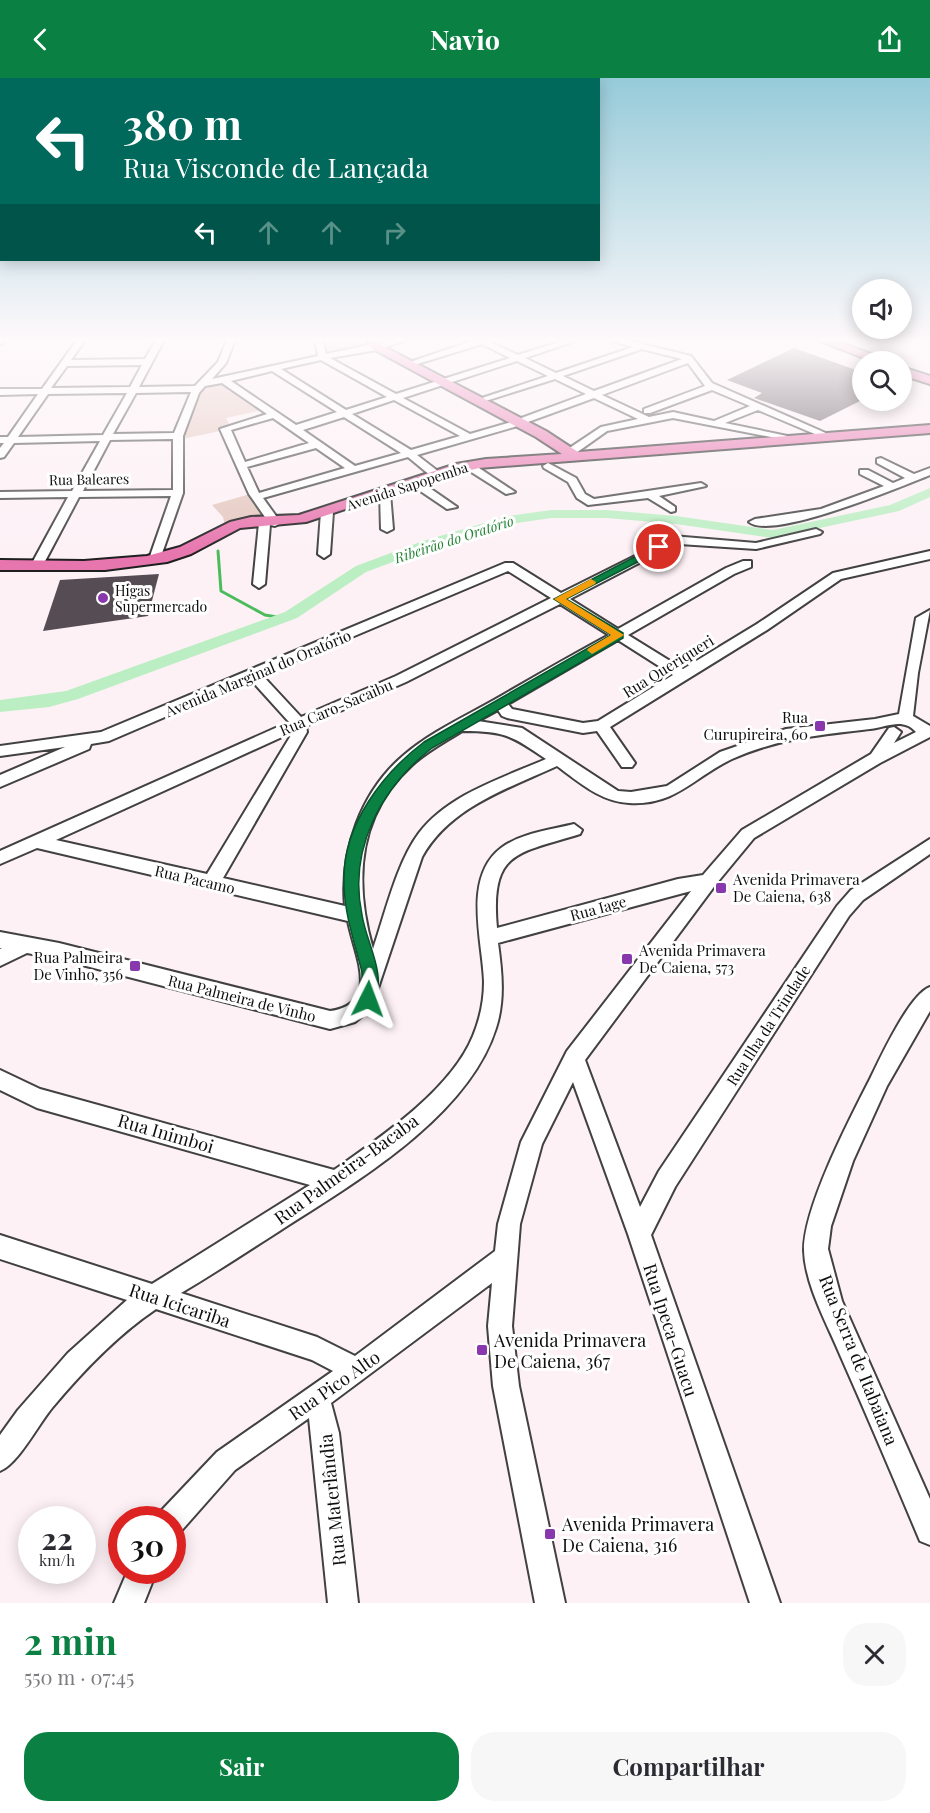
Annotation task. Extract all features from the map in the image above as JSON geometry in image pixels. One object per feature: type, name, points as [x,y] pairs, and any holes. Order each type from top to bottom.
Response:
[{"type":"main road","points":[[496,411],[574,453]]},
{"type":"main road","name":"Avenida Sapopemba","points":[[0,565],[155,559],[192,549],[236,525],[290,522],[385,493],[435,474],[469,466],[528,462],[574,453],[798,441],[930,429]]},
{"type":"street","points":[[0,455],[5,440],[29,411]]},
{"type":"street","points":[[37,565],[121,411]]},
{"type":"street","points":[[155,559],[178,493],[178,436],[189,411]]},
{"type":"street","points":[[269,411],[354,469]]},
{"type":"street","points":[[341,411],[410,454],[435,474]]},
{"type":"street","points":[[295,429],[354,411]]},
{"type":"street","points":[[422,411],[467,436]]},
{"type":"street","points":[[256,497],[518,423],[551,411]]},
{"type":"street","points":[[630,411],[648,420]]},
{"type":"street","points":[[638,415],[648,411]]},
{"type":"street","points":[[689,411],[700,420]]},
{"type":"street","points":[[716,423],[746,411]]},
{"type":"street","points":[[771,411],[832,438]]},
{"type":"street","points":[[260,584],[270,523],[225,429],[275,415]]},
{"type":"street","points":[[574,453],[601,430],[673,415],[798,441]]},
{"type":"street","points":[[5,440],[178,436]]},
{"type":"street","points":[[241,466],[318,444]]},
{"type":"street","points":[[881,461],[915,477]]},
{"type":"street","points":[[469,466],[510,492]]},
{"type":"street","points":[[548,466],[572,480],[581,496],[595,503],[701,486]]},
{"type":"street","points":[[755,522],[830,510],[870,498],[930,471]]},
{"type":"street","points":[[864,472],[894,487]]},
{"type":"street","points":[[414,482],[451,507]]},
{"type":"street","name":"Rua Baleares","points":[[0,495],[178,493]]},
{"type":"street","points":[[385,493],[387,529]]},
{"type":"street","points":[[651,495],[671,509]]},
{"type":"street","points":[[324,554],[327,512]]},
{"type":"street","name":"Rua Caro-Sacaibu","points":[[0,858],[298,723],[417,672],[658,549],[659,544],[656,540],[763,545],[816,532]]},
{"type":"street","name":"Rua Queriqueri","points":[[601,726],[684,676],[842,573],[930,555]]},
{"type":"street","points":[[372,978],[354,915],[351,876],[353,855],[371,810],[391,778],[404,764],[458,727],[504,708],[619,635],[730,571],[747,564]]},
{"type":"street","name":"Avenida Marginal do Oratório","points":[[0,751],[104,737],[509,566],[559,599]]},
{"type":"street","points":[[559,599],[684,676]]},
{"type":"street","points":[[875,759],[887,746],[900,724],[922,618],[930,614]]},
{"type":"street","points":[[211,883],[297,741],[300,732],[298,723],[254,675]]},
{"type":"street","points":[[504,708],[583,728],[601,726],[627,763]]},
{"type":"street","points":[[504,708],[517,732]]},
{"type":"street","points":[[458,727],[485,726],[517,732],[615,796],[639,798],[677,788],[717,761],[760,742],[786,734],[930,720]]},
{"type":"street","points":[[900,724],[906,738],[924,735]]},
{"type":"street","points":[[900,724],[923,728],[924,735]]},
{"type":"street","points":[[550,1603],[506,1386],[500,1326],[504,1259],[516,1193],[532,1142],[574,1058],[708,881],[748,834],[875,759],[924,735]]},
{"type":"street","points":[[0,781],[104,737]]},
{"type":"street","name":"Rua Palmeira de Vinho","points":[[0,940],[330,1020],[349,1017],[363,1007],[368,999],[372,978],[414,857],[425,837],[461,804],[557,760]]},
{"type":"street","name":"Rua Palmeira-Bacaba","points":[[0,1458],[37,1408],[92,1348],[131,1312],[334,1181],[410,1126],[467,1069],[480,1045],[489,1012],[493,983],[488,938],[489,889],[502,857],[517,847],[574,830]]},
{"type":"street","name":"Rua Pacamo","points":[[37,842],[354,915]]},
{"type":"street","name":"Rua Ilha da Trindade","points":[[639,1234],[667,1179],[843,911],[857,895],[930,845]]},
{"type":"street","name":"Rua Iage","points":[[488,938],[678,886],[708,881]]},
{"type":"street","points":[[0,958],[27,945]]},
{"type":"street","name":"Rua Serra de Itabaiana","points":[[930,994],[916,1012],[889,1065],[828,1197],[818,1228],[816,1251],[842,1326],[930,1531]]},
{"type":"street","name":"Rua Ipeca-Guacu","points":[[574,1058],[639,1234],[765,1603]]},
{"type":"street","name":"Rua Inimboi","points":[[0,1080],[37,1098],[334,1181]]},
{"type":"street","name":"Rua Icicariba","points":[[0,1247],[61,1264],[154,1298],[317,1349],[356,1370]]},
{"type":"street","name":"Rua Pico Alto","points":[[185,1506],[226,1461],[356,1370],[504,1259]]},
{"type":"street","name":"Rua Materlândia","points":[[317,1397],[326,1433],[343,1603]]},
{"type":"street","points":[[129,1603],[137,1584]]},
{"type":"shaded area","points":[[192,411],[258,411],[226,418],[229,424],[220,427],[220,431],[182,439]]},
{"type":"shaded area","points":[[250,494],[266,516],[225,526],[223,517],[212,505]]},
{"type":"building","points":[[792,411],[840,411],[820,421]]},
{"type":"building","name":"Higas Supermercado","points":[[159,574],[148,616],[43,631],[60,580]]},
{"type":"waterway","name":"Ribeirão do Oratório","points":[[0,706],[49,701],[72,695],[291,615],[361,569],[428,544],[508,520],[551,514],[607,514],[676,520],[773,534],[894,508],[930,492]]},
{"type":"waterway","points":[[218,551],[221,591],[265,615],[283,618]]},
{"type":"slow traffic","points":[[591,582],[559,599],[619,635],[592,650]]},
{"type":"place","name":"Higas Supermercado","points":[[103,598]]},
{"type":"place","name":"Rua Curupireira, 60","points":[[820,726]]},
{"type":"place","name":"Avenida Primavera De Caiena, 638","points":[[721,888]]},
{"type":"place","name":"Avenida Primavera De Caiena, 573","points":[[627,959]]},
{"type":"place","name":"Rua Palmeira De Vinho, 356","points":[[135,966]]},
{"type":"place","name":"Avenida Primavera De Caiena, 367","points":[[482,1350]]},
{"type":"place","name":"Avenida Primavera De Caiena, 316","points":[[550,1534]]},
{"type":"route","points":[[368,999],[372,978],[354,915],[351,876],[353,855],[360,833],[385,786],[411,757],[428,745],[619,635],[559,599],[659,547]]}]
